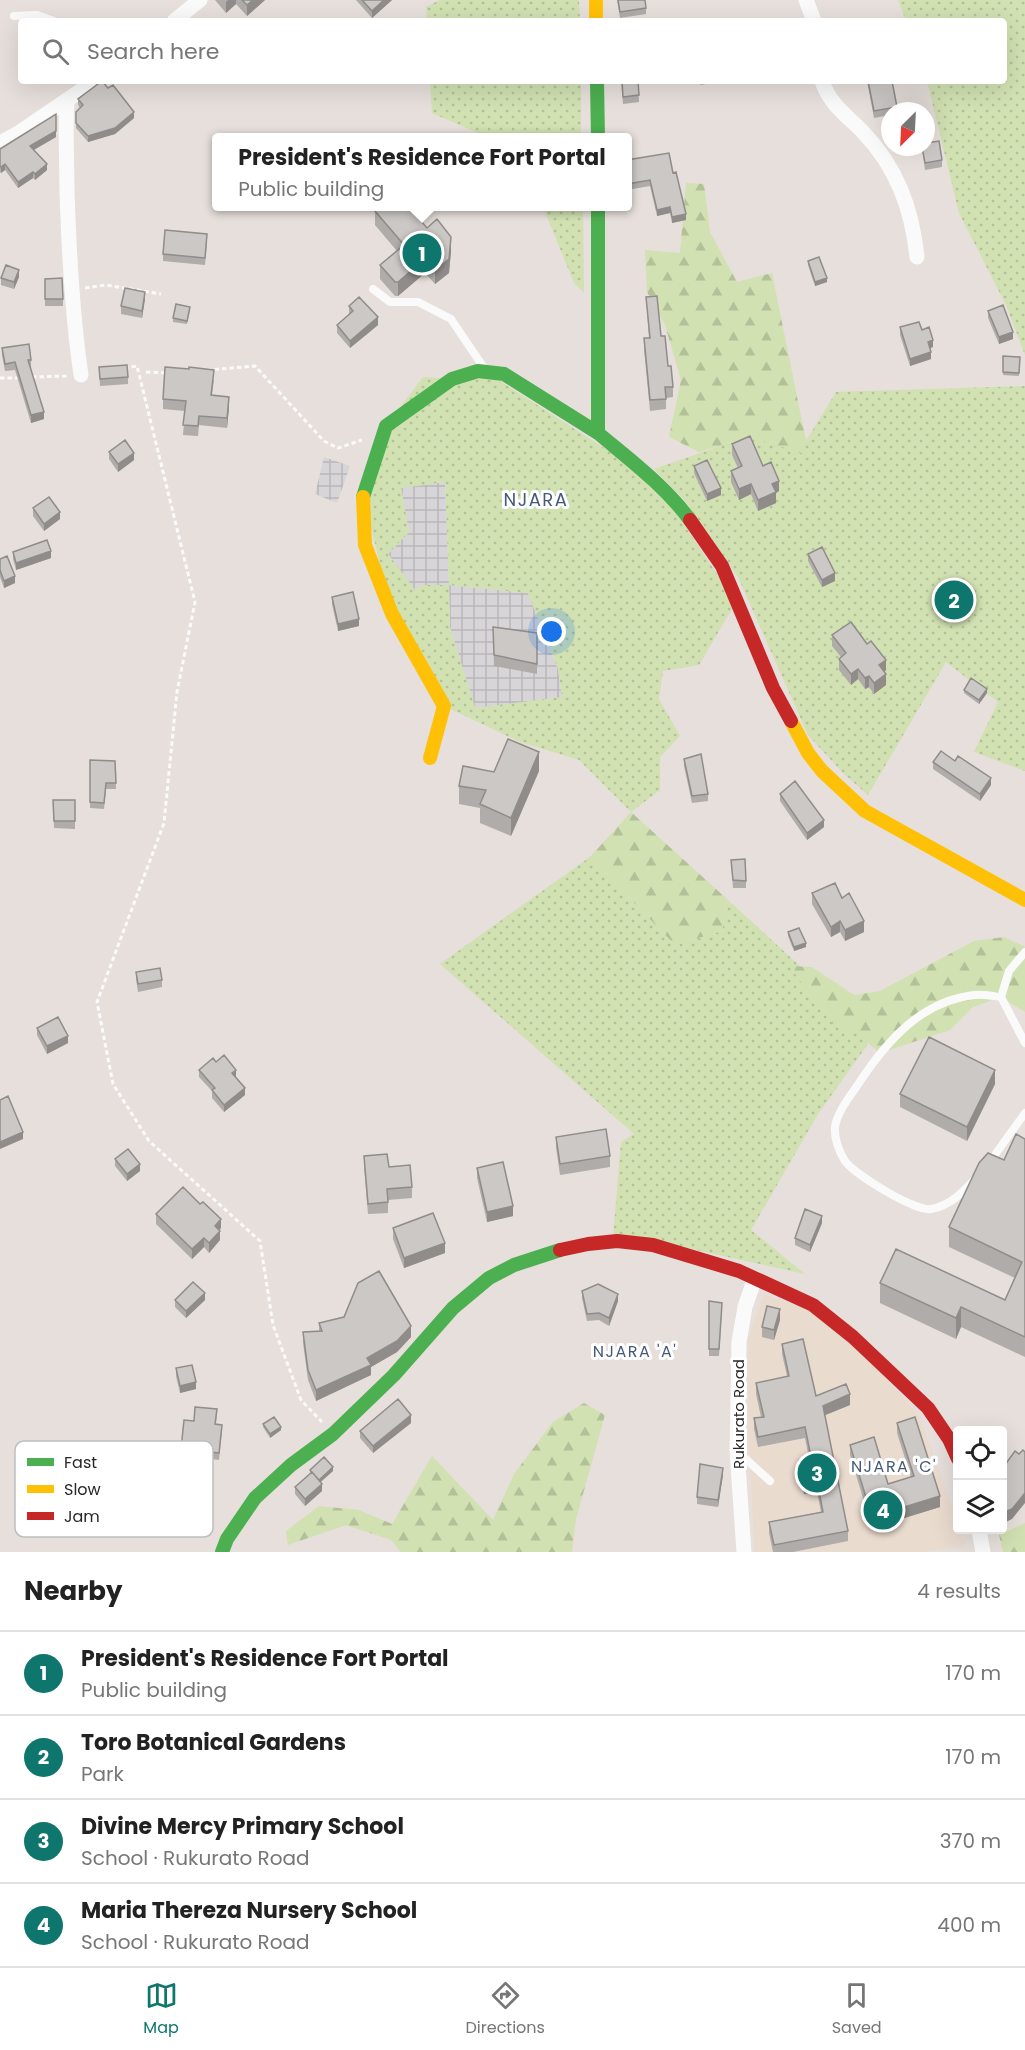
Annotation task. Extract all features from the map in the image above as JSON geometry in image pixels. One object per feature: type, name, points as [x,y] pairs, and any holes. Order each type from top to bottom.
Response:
[{"type":"street","points":[[178,18],[200,0]]},
{"type":"street","points":[[596,0],[596,18]]},
{"type":"street","points":[[806,0],[813,18]]},
{"type":"street","points":[[0,143],[91,84]]},
{"type":"street","points":[[597,84],[598,133]]},
{"type":"street","points":[[823,84],[826,94],[879,150],[891,168],[910,210],[910,225],[917,257]]},
{"type":"street","points":[[67,101],[71,289],[81,375]]},
{"type":"street","points":[[598,211],[598,433]]},
{"type":"street","points":[[430,758],[444,706],[392,614],[364,545],[363,494],[386,426],[452,379],[477,371],[504,374],[598,433],[654,480],[681,507],[722,566],[773,688],[808,753],[822,771],[865,811],[1025,900]]},
{"type":"street","points":[[222,1552],[226,1539],[255,1498],[291,1465],[333,1434],[394,1375],[453,1308],[489,1278],[514,1265],[555,1251],[588,1244],[617,1241],[653,1245],[739,1271],[813,1305],[853,1337],[928,1408],[953,1449]]},
{"type":"street","name":"Rukurato Road","points":[[744,1552],[737,1451],[739,1342],[745,1307],[755,1278]]},
{"type":"street","points":[[980,1534],[983,1552]]},
{"type":"lane","points":[[14,16],[37,15],[46,18]]},
{"type":"lane","points":[[373,289],[390,302],[418,302],[451,319],[486,372]]},
{"type":"lane","points":[[1025,952],[1009,971],[1001,997],[1025,1042]]},
{"type":"lane","points":[[1001,997],[976,995],[953,999],[930,1010],[902,1029],[884,1047],[857,1086],[835,1127],[837,1144],[845,1162],[859,1174],[889,1193],[928,1210],[943,1206],[962,1193],[988,1163],[1025,1113]]},
{"type":"lane","points":[[1007,1137],[1016,1141]]},
{"type":"lane","points":[[737,1451],[770,1480]]},
{"type":"path","points":[[71,289],[106,285],[161,294]]},
{"type":"path","points":[[114,369],[137,366],[195,602],[177,692],[164,823],[97,1002],[113,1084],[148,1141],[260,1241],[273,1324],[301,1400],[333,1434]]},
{"type":"path","points":[[205,370],[255,366],[324,441],[338,448],[358,442],[386,426]]},
{"type":"path","points":[[146,372],[172,373]]},
{"type":"path","points":[[31,377],[81,375]]},
{"type":"path","points":[[0,378],[21,378]]},
{"type":"shaded area","points":[[324,457],[350,466],[337,503],[315,494]]},
{"type":"shaded area","points":[[445,482],[449,585],[415,591],[388,554],[409,532],[401,488]]},
{"type":"shaded area","points":[[449,585],[528,593],[558,669],[562,698],[475,708],[450,627]]},
{"type":"shaded area","points":[[764,1294],[810,1310],[867,1358],[920,1416],[953,1511],[953,1534],[962,1534],[966,1546],[924,1552],[755,1552],[748,1433],[748,1340]]},
{"type":"green space","points":[[440,0],[579,0],[580,18],[427,18],[426,7]]},
{"type":"green space","points":[[898,0],[1025,0],[1025,355],[1006,305],[959,213],[935,114],[935,102],[932,102],[928,84],[1007,84],[1007,18],[905,18]]},
{"type":"green space","points":[[430,84],[581,84],[581,133],[478,133],[432,113]]},
{"type":"green space","points":[[686,183],[704,184],[710,232],[737,282],[772,273],[806,441],[804,454],[750,437],[699,452],[669,437],[681,380],[665,325],[647,292],[645,250],[680,253]]},
{"type":"green space","points":[[545,211],[583,211],[584,293],[574,283]]},
{"type":"green space","points":[[486,372],[654,480],[736,602],[699,665],[663,671],[659,699],[680,736],[660,757],[660,790],[631,812],[579,760],[520,742],[444,706],[392,614],[363,494],[386,426],[423,377],[452,379]],"holes":[[[445,482],[449,585],[423,585],[415,590],[388,554],[409,532],[401,488]],[[449,585],[528,593],[558,669],[562,697],[475,708],[450,627]]]},
{"type":"green space","points":[[1025,386],[1025,771],[974,752],[998,702],[946,662],[868,795],[844,774],[808,735],[738,577],[686,502],[654,469],[801,418],[806,441],[836,392]]},
{"type":"green space","points":[[631,812],[727,899],[722,931],[675,945],[590,857]]},
{"type":"green space","points":[[590,857],[675,945],[722,931],[727,899],[850,1012],[868,1044],[818,1114],[751,1230],[805,1274],[637,1237],[613,1237],[621,1142],[634,1134],[440,964]]},
{"type":"green space","points":[[1004,937],[1025,947],[1025,1012],[1001,997],[973,1007],[950,1030],[880,1053],[857,1034],[832,1023],[789,966],[812,967],[854,995],[880,991],[974,941]]},
{"type":"green space","points":[[584,1403],[605,1415],[576,1519],[572,1552],[401,1552],[391,1540],[346,1525],[288,1545],[286,1531],[319,1506],[359,1510],[392,1524],[432,1456],[493,1520],[514,1474],[553,1422]]},
{"type":"green space","points":[[1025,1523],[1025,1552],[1003,1552],[999,1535],[1007,1534],[1007,1531]]},
{"type":"building","points":[[242,0],[253,0],[247,5]]},
{"type":"building","points":[[362,0],[384,0],[372,11]]},
{"type":"building","points":[[618,0],[645,0],[646,8],[620,12]]},
{"type":"building","points":[[98,84],[105,84],[108,88],[113,85],[134,112],[115,128],[88,136],[76,123],[76,112],[83,105],[78,99]]},
{"type":"building","points":[[622,84],[638,84],[639,95],[623,97]]},
{"type":"building","points":[[869,84],[893,84],[896,102],[881,102],[881,110],[874,111]]},
{"type":"building","points":[[56,114],[56,131],[30,146],[47,164],[35,174],[33,172],[18,182],[5,164],[0,166],[0,149]]},
{"type":"building","points":[[939,141],[942,160],[925,163],[924,156],[935,156],[935,142]]},
{"type":"building","points":[[669,153],[686,214],[672,217],[670,207],[657,210],[650,180],[632,183],[632,159]]},
{"type":"building","points":[[375,211],[412,211],[427,228],[437,219],[451,237],[449,259],[435,270],[425,259],[398,282],[395,282],[380,265],[404,245]]},
{"type":"building","points":[[165,230],[207,234],[205,258],[163,254]]},
{"type":"building","points":[[819,257],[827,278],[815,282],[808,261]]},
{"type":"building","points":[[6,265],[19,270],[14,282],[1,278]]},
{"type":"building","points":[[62,278],[63,299],[45,299],[45,279]]},
{"type":"building","points":[[125,288],[145,292],[142,311],[121,306]]},
{"type":"building","points":[[657,296],[661,336],[665,336],[673,387],[665,387],[666,399],[650,400],[644,338],[650,338],[646,297]]},
{"type":"building","points":[[359,297],[378,317],[350,341],[337,325],[353,311],[349,306]]},
{"type":"building","points":[[176,304],[190,307],[187,321],[173,318]]},
{"type":"building","points":[[1003,305],[1013,332],[999,337],[988,311]]},
{"type":"building","points":[[919,322],[922,330],[929,327],[933,340],[928,342],[931,352],[910,359],[900,327]]},
{"type":"building","points":[[29,344],[31,360],[28,360],[44,412],[31,415],[15,362],[5,364],[2,348]]},
{"type":"building","points":[[1003,356],[1020,357],[1019,373],[1003,372]]},
{"type":"building","points":[[127,365],[128,377],[100,379],[99,367]]},
{"type":"building","points":[[165,367],[214,370],[211,395],[229,397],[227,418],[199,416],[198,426],[183,425],[186,401],[163,399]]},
{"type":"building","points":[[750,436],[763,466],[771,462],[779,481],[772,484],[776,492],[758,500],[751,484],[739,489],[731,471],[742,466],[732,444]]},
{"type":"building","points":[[125,440],[134,453],[118,464],[109,452]]},
{"type":"building","points":[[707,460],[721,488],[707,494],[694,466]]},
{"type":"building","points":[[49,497],[60,512],[44,524],[33,508]]},
{"type":"building","points":[[47,540],[51,551],[16,563],[13,552]]},
{"type":"building","points":[[822,547],[835,573],[822,580],[808,554]]},
{"type":"building","points":[[7,556],[15,576],[4,581],[0,570],[0,559]]},
{"type":"building","points":[[353,592],[359,619],[338,624],[332,597]]},
{"type":"building","points":[[851,622],[867,644],[871,641],[886,660],[879,665],[886,674],[874,683],[869,676],[865,678],[858,669],[851,674],[839,659],[846,653],[832,635]]},
{"type":"building","points":[[493,627],[537,633],[537,664],[494,655]]},
{"type":"building","points":[[971,678],[987,689],[979,700],[964,690]]},
{"type":"building","points":[[508,739],[539,752],[511,818],[480,804],[486,790],[459,786],[463,766],[494,772]]},
{"type":"building","points":[[941,751],[955,761],[958,756],[991,778],[980,794],[933,762]]},
{"type":"building","points":[[701,754],[708,794],[692,796],[684,759]]},
{"type":"building","points":[[90,760],[115,761],[116,783],[106,783],[104,803],[90,802]]},
{"type":"building","points":[[795,781],[824,820],[807,833],[780,794]]},
{"type":"building","points":[[53,800],[75,800],[75,821],[54,821]]},
{"type":"building","points":[[745,859],[746,881],[733,880],[731,860]]},
{"type":"building","points":[[835,883],[842,898],[849,893],[864,921],[845,930],[840,921],[831,927],[812,893]]},
{"type":"building","points":[[799,928],[806,943],[794,947],[788,932]]},
{"type":"building","points":[[160,968],[162,980],[138,984],[136,972]]},
{"type":"building","points":[[58,1017],[68,1036],[47,1046],[37,1028]]},
{"type":"building","points":[[929,1037],[995,1070],[967,1127],[900,1094]]},
{"type":"building","points":[[224,1055],[236,1070],[232,1073],[245,1088],[224,1105],[212,1090],[215,1088],[199,1070],[213,1058],[216,1062]]},
{"type":"building","points":[[8,1096],[23,1132],[0,1142],[0,1100]]},
{"type":"building","points":[[606,1129],[610,1156],[560,1164],[556,1137]]},
{"type":"building","points":[[1016,1134],[1025,1139],[1025,1337],[961,1307],[956,1318],[880,1283],[896,1249],[1005,1300],[1022,1262],[949,1227],[979,1163],[988,1153],[1004,1160]]},
{"type":"building","points":[[128,1149],[140,1164],[127,1174],[115,1159]]},
{"type":"building","points":[[387,1154],[389,1167],[410,1165],[412,1187],[387,1189],[388,1202],[368,1204],[364,1156]]},
{"type":"building","points":[[503,1162],[513,1206],[487,1212],[477,1168]]},
{"type":"building","points":[[183,1187],[200,1204],[203,1202],[221,1219],[215,1226],[220,1231],[209,1243],[204,1238],[192,1249],[156,1214]]},
{"type":"building","points":[[805,1209],[822,1216],[810,1245],[795,1238]]},
{"type":"building","points":[[433,1213],[445,1243],[404,1258],[393,1228]]},
{"type":"building","points":[[379,1271],[411,1326],[397,1341],[367,1358],[371,1365],[316,1390],[308,1370],[303,1332],[322,1331],[319,1323],[344,1317],[358,1283]]},
{"type":"building","points":[[193,1282],[205,1293],[186,1311],[175,1300]]},
{"type":"building","points":[[598,1284],[618,1294],[609,1318],[599,1313],[587,1314],[582,1291]]},
{"type":"building","points":[[709,1301],[722,1303],[719,1349],[709,1349]]},
{"type":"building","points":[[767,1306],[780,1309],[774,1330],[762,1327]]},
{"type":"building","points":[[803,1339],[816,1396],[846,1384],[850,1394],[823,1406],[848,1531],[774,1545],[769,1522],[823,1512],[817,1481],[804,1484],[799,1460],[811,1457],[805,1427],[758,1437],[754,1418],[764,1417],[756,1383],[789,1376],[782,1344]]},
{"type":"building","points":[[192,1365],[196,1382],[180,1386],[176,1368]]},
{"type":"building","points":[[398,1399],[411,1415],[373,1446],[360,1431]]},
{"type":"building","points":[[195,1407],[217,1409],[215,1424],[222,1425],[219,1453],[213,1452],[213,1441],[182,1441],[184,1420],[194,1421]]},
{"type":"building","points":[[274,1417],[281,1427],[270,1434],[263,1424]]},
{"type":"building","points":[[915,1417],[940,1496],[872,1517],[850,1445],[874,1437],[888,1484],[914,1476],[897,1423]]},
{"type":"building","points":[[1023,1450],[1025,1452],[1025,1493],[1012,1509],[1007,1511],[1007,1462],[1015,1451],[1019,1454]]},
{"type":"building","points":[[324,1457],[333,1467],[319,1480],[310,1470]]},
{"type":"building","points":[[700,1464],[723,1468],[718,1500],[697,1497]]},
{"type":"building","points":[[312,1472],[322,1484],[305,1499],[295,1487]]},
{"type":"traffic: fast","points":[[597,84],[598,133]]},
{"type":"traffic: fast","points":[[598,211],[598,433],[635,463],[690,520]]},
{"type":"traffic: fast","points":[[363,497],[386,426],[452,379],[478,371],[504,374],[598,433]]},
{"type":"traffic: fast","points":[[222,1552],[227,1539],[255,1498],[291,1465],[333,1434],[394,1375],[453,1308],[489,1278],[514,1265],[560,1250]]},
{"type":"traffic: slow","points":[[596,0],[596,18]]},
{"type":"traffic: slow","points":[[363,497],[365,545],[392,614],[444,706],[430,758]]},
{"type":"traffic: slow","points":[[791,721],[808,753],[822,771],[865,811],[1025,900]]},
{"type":"traffic: jam","points":[[690,520],[722,566],[773,688],[791,721]]},
{"type":"traffic: jam","points":[[560,1250],[617,1241],[653,1245],[739,1271],[813,1305],[853,1337],[928,1408],[953,1448]]},
{"type":"place","name":"President's Residence Fort Portal","points":[[422,253]]},
{"type":"place","name":"Toro Botanical Gardens","points":[[954,600]]},
{"type":"place","name":"Divine Mercy Primary School","points":[[817,1473]]},
{"type":"place","name":"Maria Thereza Nursery School","points":[[883,1510]]},
{"type":"district","name":"NJARA","points":[[536,500]]},
{"type":"district","name":"NJARA 'A'","points":[[635,1351]]},
{"type":"district","name":"NJARA 'C'","points":[[894,1466]]}]
